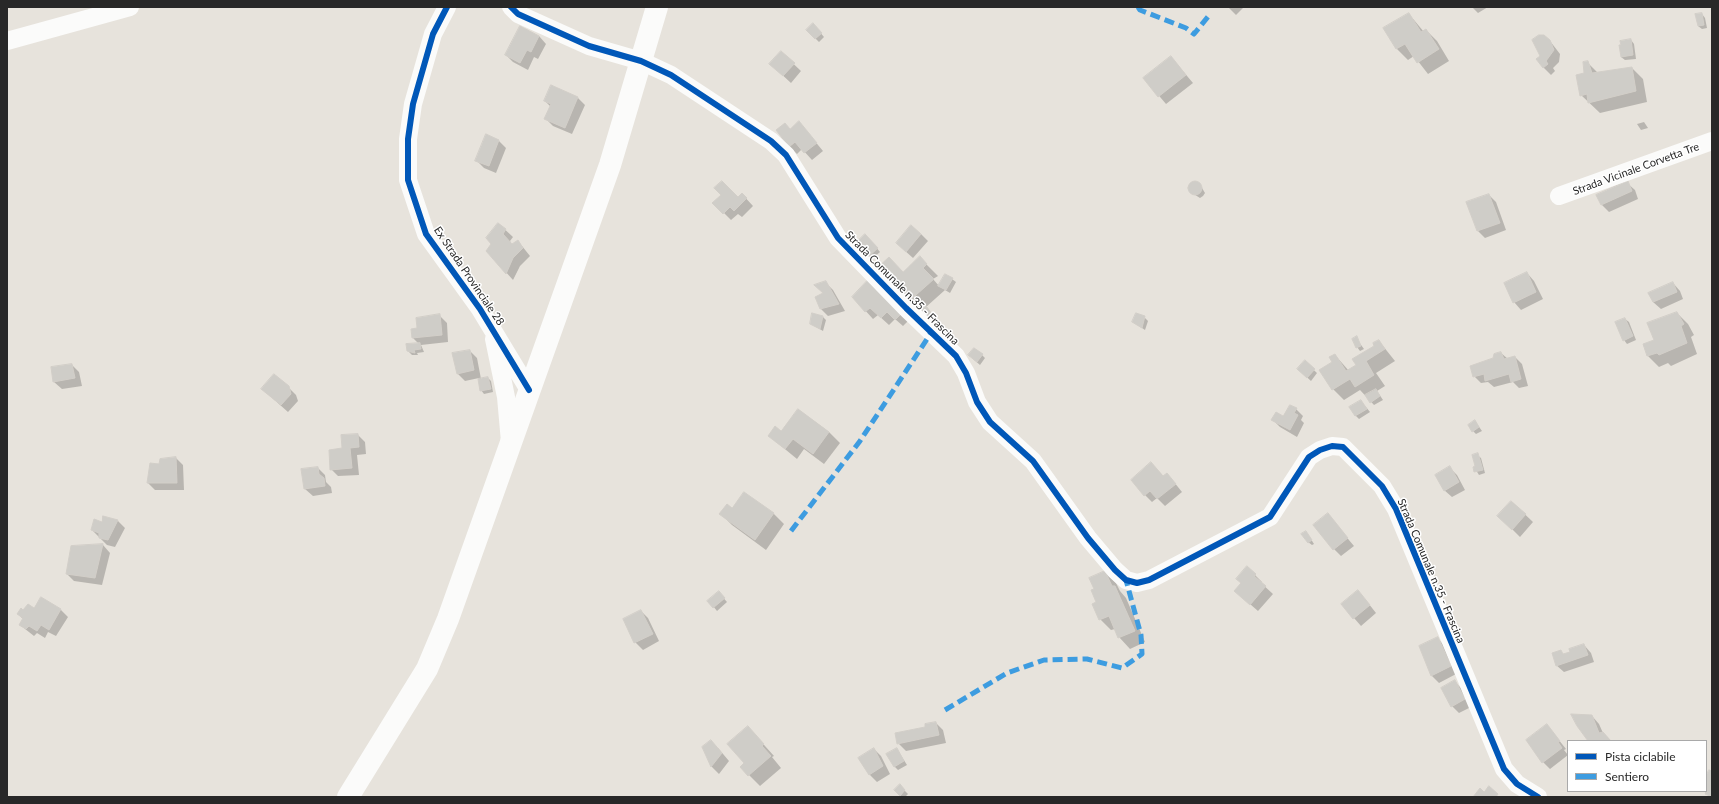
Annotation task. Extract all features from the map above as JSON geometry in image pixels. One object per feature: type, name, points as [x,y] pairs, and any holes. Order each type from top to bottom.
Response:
[{"type":"main road","points":[[348,797],[426,669],[448,619],[610,165],[657,7]]},
{"type":"street","points":[[7,41],[130,7]]},
{"type":"street","name":"Ex Strada Provinciale 28","points":[[447,7],[433,34],[413,104],[408,139],[408,180],[426,234],[480,309],[529,390]]},
{"type":"street","name":"Strada Comunale n.35 - Frascina","points":[[511,7],[518,14],[589,46],[641,61],[671,75],[771,141],[786,155],[838,238],[906,308],[956,356],[966,373],[977,402],[990,422],[1033,461],[1088,538],[1114,570],[1126,580],[1137,583],[1149,580],[1270,518],[1308,458],[1320,450],[1332,446],[1343,447],[1382,486],[1396,510],[1504,769],[1517,784],[1538,797]]},
{"type":"street","name":"Strada Vicinale Corvetta Tre","points":[[1560,196],[1712,141]]},
{"type":"street","name":"Ex Strada Provinciale 28","points":[[480,309],[496,345],[506,397],[510,442]]},
{"type":"building","points":[[1409,13],[1421,32],[1426,29],[1439,49],[1417,63],[1405,44],[1396,49],[1383,28]]},
{"type":"building","points":[[1702,13],[1704,25],[1698,26],[1695,14]]},
{"type":"building","points":[[813,23],[822,33],[815,39],[806,30]]},
{"type":"building","points":[[520,26],[539,36],[531,52],[527,50],[520,63],[505,55]]},
{"type":"building","points":[[1539,35],[1544,35],[1550,40],[1554,50],[1546,61],[1548,64],[1543,68],[1536,59],[1540,56],[1532,40]]},
{"type":"building","points":[[1631,39],[1633,55],[1621,57],[1619,45],[1621,45],[1620,41]]},
{"type":"building","points":[[781,51],[795,63],[783,76],[769,64]]},
{"type":"building","points":[[1171,56],[1186,75],[1158,97],[1143,78]]},
{"type":"building","points":[[1588,61],[1592,73],[1632,67],[1636,91],[1588,103],[1587,94],[1580,96],[1576,75],[1584,73],[1583,62]]},
{"type":"building","points":[[551,85],[578,97],[565,128],[544,119],[551,104],[544,101]]},
{"type":"building","points":[[799,121],[817,143],[804,153],[795,142],[789,147],[776,130],[785,123],[790,129]]},
{"type":"building","points":[[486,134],[499,140],[489,166],[475,161]]},
{"type":"building","points":[[722,181],[738,197],[742,193],[747,198],[734,211],[730,207],[723,214],[712,203],[721,195],[714,188]]},
{"type":"building","points":[[1195,181],[1200,183],[1202,188],[1200,193],[1195,195],[1190,193],[1188,188],[1190,183]]},
{"type":"building","points":[[1628,181],[1632,191],[1601,205],[1596,195]]},
{"type":"building","points":[[1489,194],[1500,223],[1477,231],[1466,202]]},
{"type":"building","points":[[498,223],[506,229],[503,234],[512,244],[518,240],[523,248],[513,258],[506,274],[486,251],[491,244],[486,238]]},
{"type":"building","points":[[911,225],[921,234],[906,252],[896,243]]},
{"type":"building","points":[[865,234],[878,248],[868,257],[856,243]]},
{"type":"building","points":[[920,256],[927,264],[923,268],[934,279],[907,303],[876,269],[889,257],[903,272]]},
{"type":"building","points":[[1527,272],[1536,292],[1513,303],[1504,283]]},
{"type":"building","points":[[945,274],[953,278],[946,290],[938,286]]},
{"type":"building","points":[[868,280],[902,313],[895,320],[887,312],[881,318],[870,308],[865,312],[852,297]]},
{"type":"building","points":[[826,281],[839,304],[820,309],[815,297],[823,293],[814,285]]},
{"type":"building","points":[[1673,282],[1677,292],[1653,302],[1648,293]]},
{"type":"building","points":[[924,303],[932,314],[926,318],[919,309]]},
{"type":"building","points":[[1677,312],[1684,324],[1681,326],[1687,343],[1659,355],[1657,353],[1647,356],[1643,344],[1654,340],[1647,323]]},
{"type":"building","points":[[812,313],[823,316],[820,329],[810,324]]},
{"type":"building","points":[[1136,313],[1145,316],[1142,328],[1132,322]]},
{"type":"building","points":[[440,314],[442,335],[412,338],[411,329],[417,328],[416,318]]},
{"type":"building","points":[[1625,318],[1633,336],[1623,341],[1615,322]]},
{"type":"building","points":[[1357,336],[1361,346],[1356,348],[1352,339]]},
{"type":"building","points":[[1379,340],[1385,349],[1366,361],[1374,375],[1355,387],[1350,379],[1332,390],[1319,370],[1332,362],[1329,357],[1335,354],[1346,371],[1356,365],[1352,359],[1374,346],[1373,343]]},
{"type":"building","points":[[420,343],[421,349],[414,350],[415,353],[407,351],[406,344]]},
{"type":"building","points":[[974,348],[983,354],[977,362],[968,355]]},
{"type":"building","points":[[470,350],[474,370],[457,374],[452,353]]},
{"type":"building","points":[[1501,352],[1504,359],[1515,356],[1521,379],[1511,382],[1509,374],[1485,381],[1484,374],[1473,377],[1470,366],[1493,358],[1494,354]]},
{"type":"building","points":[[1305,360],[1315,369],[1307,378],[1297,369]]},
{"type":"building","points":[[72,364],[75,378],[53,382],[51,367]]},
{"type":"building","points":[[274,374],[289,386],[291,394],[281,405],[261,389]]},
{"type":"building","points":[[488,377],[491,389],[480,391],[478,379]]},
{"type":"building","points":[[1376,389],[1380,396],[1370,403],[1365,395]]},
{"type":"building","points":[[1361,400],[1367,409],[1355,416],[1349,407]]},
{"type":"building","points":[[1290,405],[1297,408],[1294,413],[1298,415],[1290,430],[1271,420],[1276,412],[1283,416]]},
{"type":"building","points":[[798,409],[829,432],[813,454],[793,439],[785,449],[768,436],[775,426],[781,431]]},
{"type":"building","points":[[1475,420],[1479,427],[1472,432],[1468,425]]},
{"type":"building","points":[[358,434],[359,447],[350,448],[352,468],[330,470],[329,450],[342,448],[341,435]]},
{"type":"building","points":[[1478,453],[1483,470],[1474,472],[1473,467],[1475,466],[1472,455]]},
{"type":"building","points":[[176,457],[177,483],[147,483],[150,463],[159,464],[160,459]]},
{"type":"building","points":[[1151,462],[1163,476],[1167,473],[1176,484],[1157,499],[1150,491],[1144,496],[1131,480]]},
{"type":"building","points":[[1450,466],[1459,482],[1444,491],[1435,475]]},
{"type":"building","points":[[318,467],[319,474],[324,478],[325,486],[304,489],[301,469]]},
{"type":"building","points":[[744,492],[774,513],[755,540],[719,514],[727,504],[732,508]]},
{"type":"building","points":[[1511,501],[1526,514],[1512,530],[1497,516]]},
{"type":"building","points":[[1328,513],[1348,538],[1333,550],[1313,525]]},
{"type":"building","points":[[103,516],[118,520],[108,540],[99,538],[99,533],[91,530],[94,519],[102,522]]},
{"type":"building","points":[[1306,531],[1312,540],[1308,543],[1301,534]]},
{"type":"building","points":[[103,544],[95,578],[66,574],[71,546]]},
{"type":"building","points":[[1247,566],[1256,574],[1254,576],[1266,586],[1250,605],[1234,591],[1241,583],[1236,579]]},
{"type":"building","points":[[1105,571],[1112,586],[1115,586],[1135,631],[1118,638],[1109,616],[1099,620],[1092,604],[1096,602],[1091,590],[1094,589],[1089,578]]},
{"type":"building","points":[[1358,590],[1370,605],[1353,619],[1341,604]]},
{"type":"building","points":[[719,591],[725,598],[713,608],[707,601]]},
{"type":"building","points":[[41,597],[61,609],[49,630],[41,625],[37,631],[29,626],[26,629],[19,625],[23,618],[17,614],[21,608],[23,610],[28,604],[34,608]]},
{"type":"building","points":[[641,610],[653,634],[634,643],[623,619]]},
{"type":"building","points":[[1438,637],[1451,666],[1431,676],[1419,646]]},
{"type":"building","points":[[1584,644],[1588,655],[1556,666],[1552,653],[1561,650],[1563,654],[1570,652],[1569,649]]},
{"type":"building","points":[[1455,680],[1465,699],[1451,707],[1441,688]]},
{"type":"building","points":[[1571,714],[1592,715],[1599,733],[1603,732],[1610,740],[1587,740],[1577,726]]},
{"type":"building","points":[[936,722],[939,735],[897,744],[895,733],[925,727],[925,724]]},
{"type":"building","points":[[1547,724],[1560,741],[1558,742],[1562,748],[1542,763],[1526,740]]},
{"type":"building","points":[[748,726],[764,744],[762,746],[771,756],[748,776],[740,767],[744,763],[727,744]]},
{"type":"building","points":[[711,740],[722,753],[711,767],[702,747]]},
{"type":"building","points":[[874,748],[883,766],[869,775],[858,758]]},
{"type":"building","points":[[897,748],[904,761],[894,767],[886,754]]},
{"type":"building","points":[[1709,770],[1712,771],[1712,797],[1705,794],[1707,792],[1707,774]]},
{"type":"building","points":[[900,784],[905,790],[900,796],[894,790]]},
{"type":"building","points":[[1489,786],[1498,794],[1496,797],[1473,797],[1480,788],[1484,792]]},
{"type":"marked path","points":[[1138,7],[1140,10],[1186,28],[1194,34],[1211,13]]},
{"type":"marked path","points":[[791,531],[860,441],[931,333]]},
{"type":"marked path","points":[[945,710],[1007,673],[1044,660],[1087,659],[1122,668],[1142,654],[1141,635],[1126,580]]},
{"type":"cycle path","points":[[447,7],[433,34],[413,104],[408,139],[408,180],[426,234],[480,309],[529,390]]},
{"type":"cycle path","points":[[511,7],[518,14],[589,46],[641,61],[671,75],[771,141],[786,155],[838,238],[906,308],[956,356],[966,373],[977,402],[990,422],[1033,461],[1088,538],[1115,570],[1126,580],[1137,583],[1149,580],[1270,517],[1309,457],[1320,450],[1332,446],[1343,447],[1382,486],[1396,509],[1504,769],[1517,784],[1538,797]]}]
